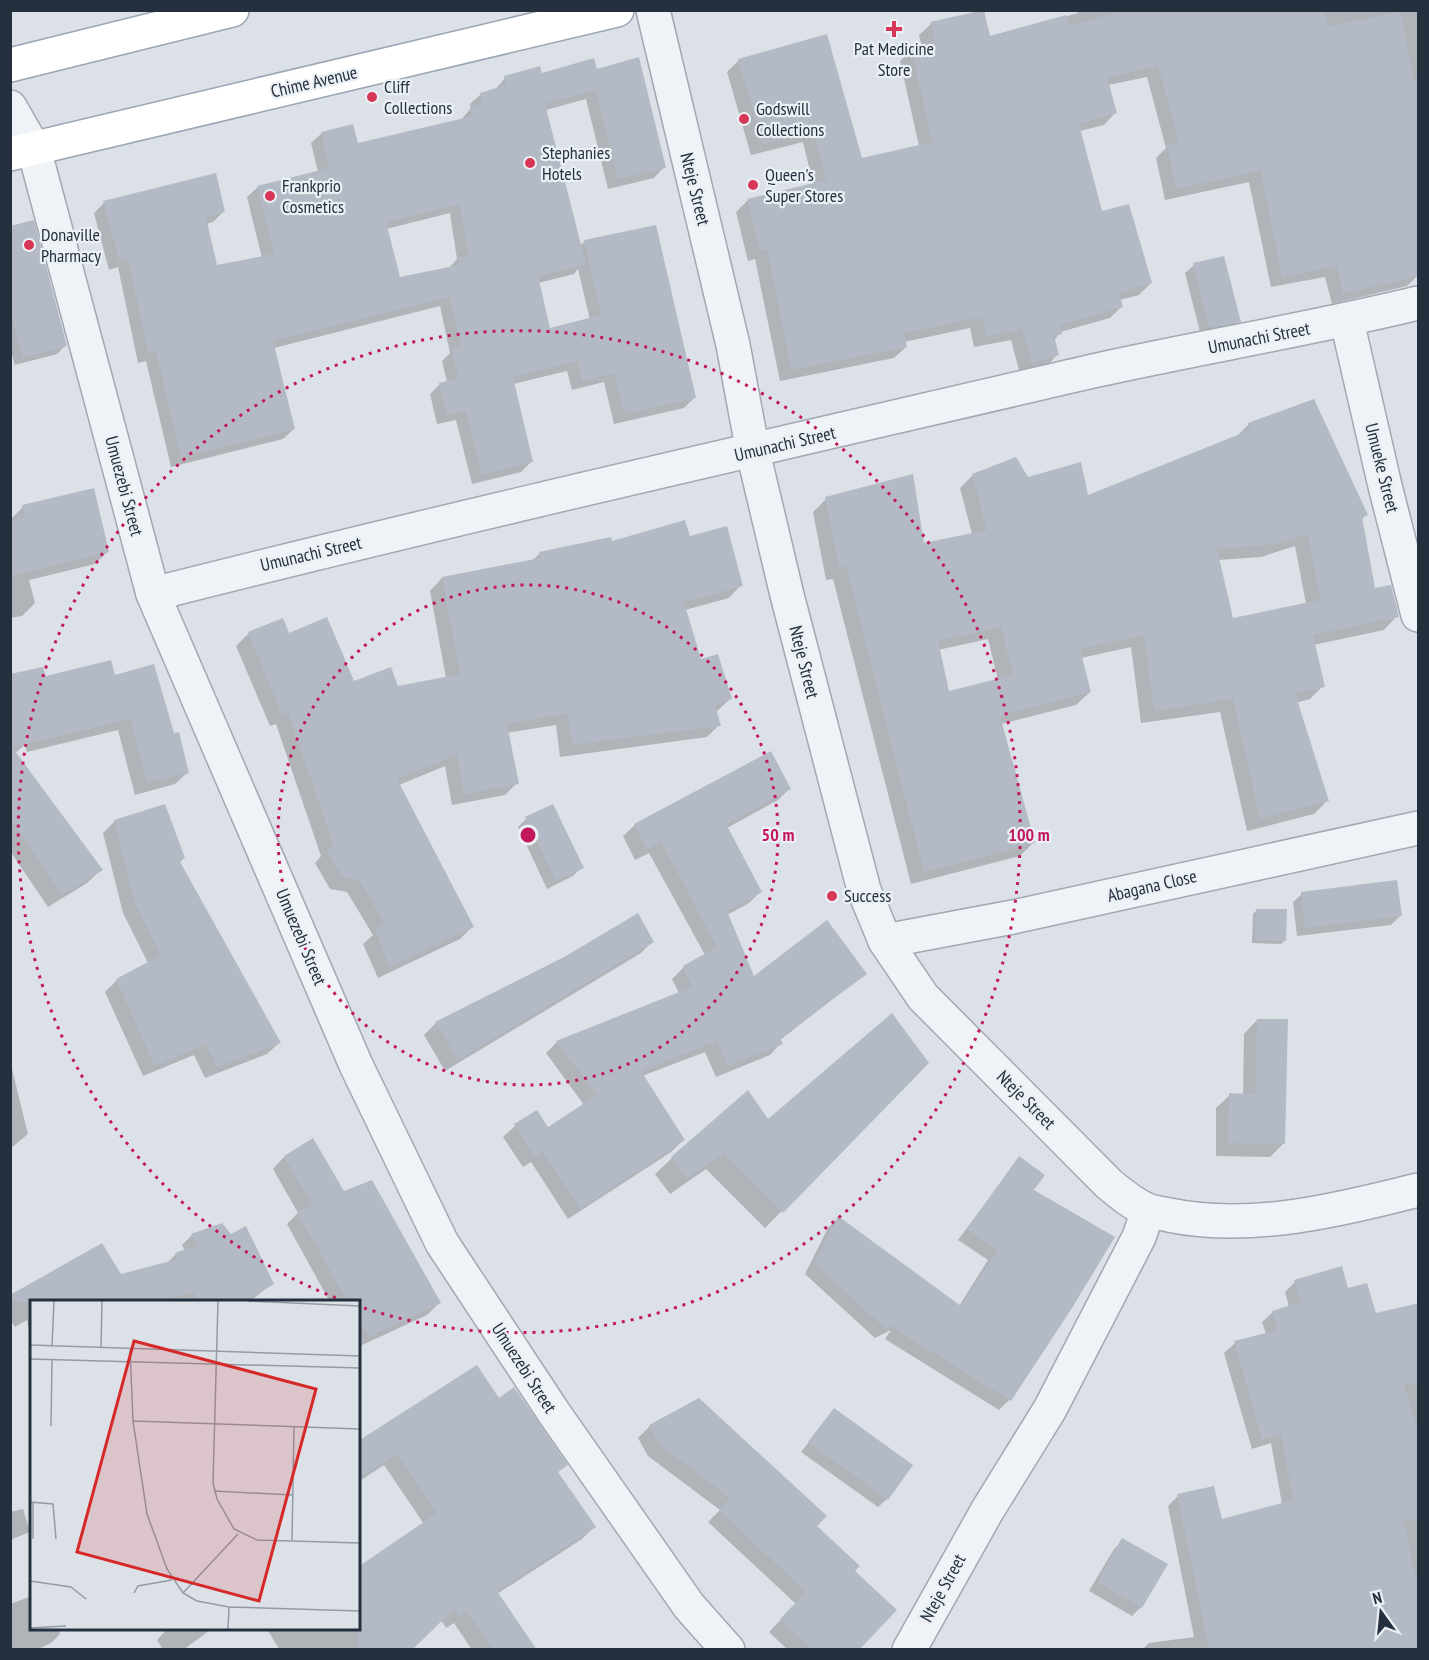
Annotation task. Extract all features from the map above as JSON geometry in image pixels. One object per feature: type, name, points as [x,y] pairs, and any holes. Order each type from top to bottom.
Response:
[{"type":"main road","points":[[10,65],[232,10]]},
{"type":"main road","name":"Chime Avenue","points":[[22,152],[617,10]]},
{"type":"street","name":"Nteje Street","points":[[652,10],[733,345],[753,452],[855,862],[885,941],[923,998],[1110,1184],[1126,1198],[1148,1211],[1188,1219],[1240,1221],[1295,1216],[1419,1190]]},
{"type":"street","name":"Umuezebi Street","points":[[10,107],[153,594],[356,1065],[442,1243],[554,1413],[689,1606],[728,1650]]},
{"type":"street","name":"Umunachi Street","points":[[153,594],[320,552],[1097,370],[1347,321],[1419,303]]},
{"type":"street","name":"Umueke Street","points":[[1347,321],[1385,486],[1419,615]]},
{"type":"street","name":"Abagana Close","points":[[885,941],[1013,916],[1419,828]]},
{"type":"street","name":"Nteje Street","points":[[909,1650],[987,1511],[1050,1409],[1139,1237],[1148,1211]]},
{"type":"building","points":[[984,10],[990,36],[1066,15],[1069,26],[1126,10],[1324,10],[1328,26],[1401,12],[1414,80],[1419,78],[1419,276],[1343,294],[1337,266],[1282,277],[1261,171],[1176,189],[1167,145],[1179,143],[1158,66],[1107,77],[1117,113],[1079,124],[1102,211],[1129,204],[1152,283],[1119,293],[1123,307],[1060,325],[1062,334],[1054,336],[1059,355],[1032,363],[1022,329],[986,337],[982,317],[904,333],[907,347],[791,370],[767,249],[760,251],[747,199],[826,180],[814,132],[763,144],[738,59],[827,34],[862,158],[932,142],[911,48],[935,42],[930,22]]},
{"type":"building","points":[[639,57],[666,168],[618,179],[596,90],[545,104],[586,264],[538,276],[550,328],[601,315],[584,240],[656,225],[696,398],[624,414],[614,373],[582,381],[578,361],[513,377],[533,462],[482,475],[466,410],[447,415],[439,383],[458,378],[452,349],[461,347],[450,297],[273,341],[295,429],[181,457],[156,352],[148,353],[128,258],[119,260],[103,201],[216,173],[225,212],[206,217],[217,265],[274,254],[257,186],[329,168],[321,132],[353,124],[358,143],[473,116],[470,107],[483,103],[480,93],[506,85],[504,76],[540,66],[542,73],[594,58],[597,69]],"holes":[[[460,204],[468,255],[457,258],[459,265],[400,277],[386,222]]]},
{"type":"building","points":[[34,220],[67,346],[23,358],[10,311],[10,226]]},
{"type":"building","points":[[1224,256],[1241,322],[1209,328],[1193,263]]},
{"type":"building","points":[[1314,399],[1368,515],[1362,517],[1375,588],[1391,585],[1399,617],[1313,635],[1325,687],[1295,693],[1329,801],[1260,819],[1233,699],[1154,711],[1144,635],[1080,649],[1091,692],[1000,716],[1035,843],[924,872],[846,566],[839,567],[825,497],[913,474],[924,543],[987,530],[972,474],[1016,457],[1028,477],[1081,462],[1088,495],[1250,430],[1248,423]],"holes":[[[1308,534],[1320,600],[1233,618],[1217,549],[1276,544]],[[1001,627],[1013,675],[949,691],[938,641]]]},
{"type":"building","points":[[94,488],[109,552],[10,576],[10,521],[25,517],[22,505]]},
{"type":"building","points":[[685,520],[690,536],[727,526],[743,586],[684,602],[701,659],[718,654],[732,699],[715,705],[721,726],[572,745],[567,713],[507,724],[519,784],[464,794],[457,755],[397,779],[474,927],[390,967],[375,931],[384,923],[359,880],[342,877],[326,849],[334,846],[288,712],[282,715],[248,632],[283,618],[289,633],[327,617],[354,681],[391,667],[398,686],[460,674],[442,577],[540,558],[539,552],[611,537],[612,541]]},
{"type":"building","points":[[111,660],[115,675],[154,664],[174,733],[179,732],[189,773],[147,783],[130,719],[12,747],[103,870],[62,895],[10,819],[10,674],[43,667],[46,676]]},
{"type":"building","points":[[771,751],[791,789],[726,824],[762,892],[727,911],[754,976],[827,920],[867,974],[780,1038],[783,1044],[728,1066],[717,1041],[641,1071],[685,1140],[580,1209],[543,1152],[535,1157],[514,1124],[537,1110],[548,1127],[597,1095],[556,1041],[692,987],[683,966],[717,947],[661,842],[647,849],[634,824]]},
{"type":"building","points":[[165,804],[185,858],[179,860],[281,1043],[217,1067],[206,1044],[155,1066],[116,979],[161,955],[134,901],[114,820]]},
{"type":"building","points":[[553,804],[584,868],[556,881],[525,817]]},
{"type":"building","points":[[1397,880],[1402,916],[1305,928],[1301,892]]},
{"type":"building","points":[[1256,909],[1287,909],[1286,941],[1255,940]]},
{"type":"building","points":[[638,913],[654,942],[458,1060],[435,1022],[566,956]]},
{"type":"building","points":[[892,1013],[929,1063],[783,1213],[724,1153],[687,1178],[671,1157],[748,1090],[768,1119]]},
{"type":"building","points":[[1257,1019],[1288,1019],[1285,1144],[1228,1143],[1229,1093],[1255,1094]]},
{"type":"building","points":[[313,1138],[344,1191],[372,1180],[441,1303],[369,1337],[360,1322],[360,1300],[347,1300],[297,1212],[312,1205],[284,1156]]},
{"type":"building","points":[[1019,1156],[1045,1175],[1034,1190],[1115,1237],[1011,1401],[894,1328],[897,1323],[886,1329],[814,1263],[838,1216],[961,1306],[997,1250],[967,1229]]},
{"type":"building","points":[[222,1223],[231,1234],[246,1226],[274,1284],[247,1300],[196,1300],[193,1292],[166,1300],[10,1302],[10,1295],[102,1243],[121,1274],[178,1259],[175,1253],[197,1245],[191,1234]]},
{"type":"building","points":[[1342,1266],[1348,1288],[1367,1283],[1376,1313],[1419,1303],[1419,1382],[1404,1385],[1419,1432],[1419,1518],[1404,1522],[1419,1594],[1419,1650],[1209,1650],[1177,1494],[1214,1486],[1222,1519],[1293,1500],[1281,1433],[1262,1440],[1234,1341],[1278,1330],[1272,1311],[1300,1302],[1294,1280]]},
{"type":"building","points":[[477,1365],[499,1398],[514,1387],[568,1465],[558,1472],[596,1527],[497,1591],[537,1650],[493,1650],[467,1611],[459,1617],[454,1609],[412,1650],[358,1650],[360,1566],[437,1513],[397,1454],[360,1478],[360,1440]]},
{"type":"building","points":[[699,1398],[827,1516],[817,1526],[860,1566],[855,1571],[897,1610],[859,1650],[812,1650],[780,1619],[806,1592],[719,1510],[730,1498],[660,1445],[649,1425]]},
{"type":"building","points":[[834,1408],[913,1465],[888,1500],[808,1442]]},
{"type":"building","points":[[1122,1538],[1168,1564],[1142,1608],[1097,1582]]},
{"type":"place","name":"Pat Medicine Store","points":[[894,29]]},
{"type":"place","name":"Cliff Collections","points":[[372,97]]},
{"type":"place","name":"Godswill Collections","points":[[744,119]]},
{"type":"place","name":"Stephanies Hotels","points":[[530,163]]},
{"type":"place","name":"Queen's Super Stores","points":[[753,185]]},
{"type":"place","name":"Frankprio Cosmetics","points":[[270,196]]},
{"type":"place","name":"Donaville Pharmacy","points":[[29,245]]},
{"type":"place","name":"Success","points":[[832,896]]}]
